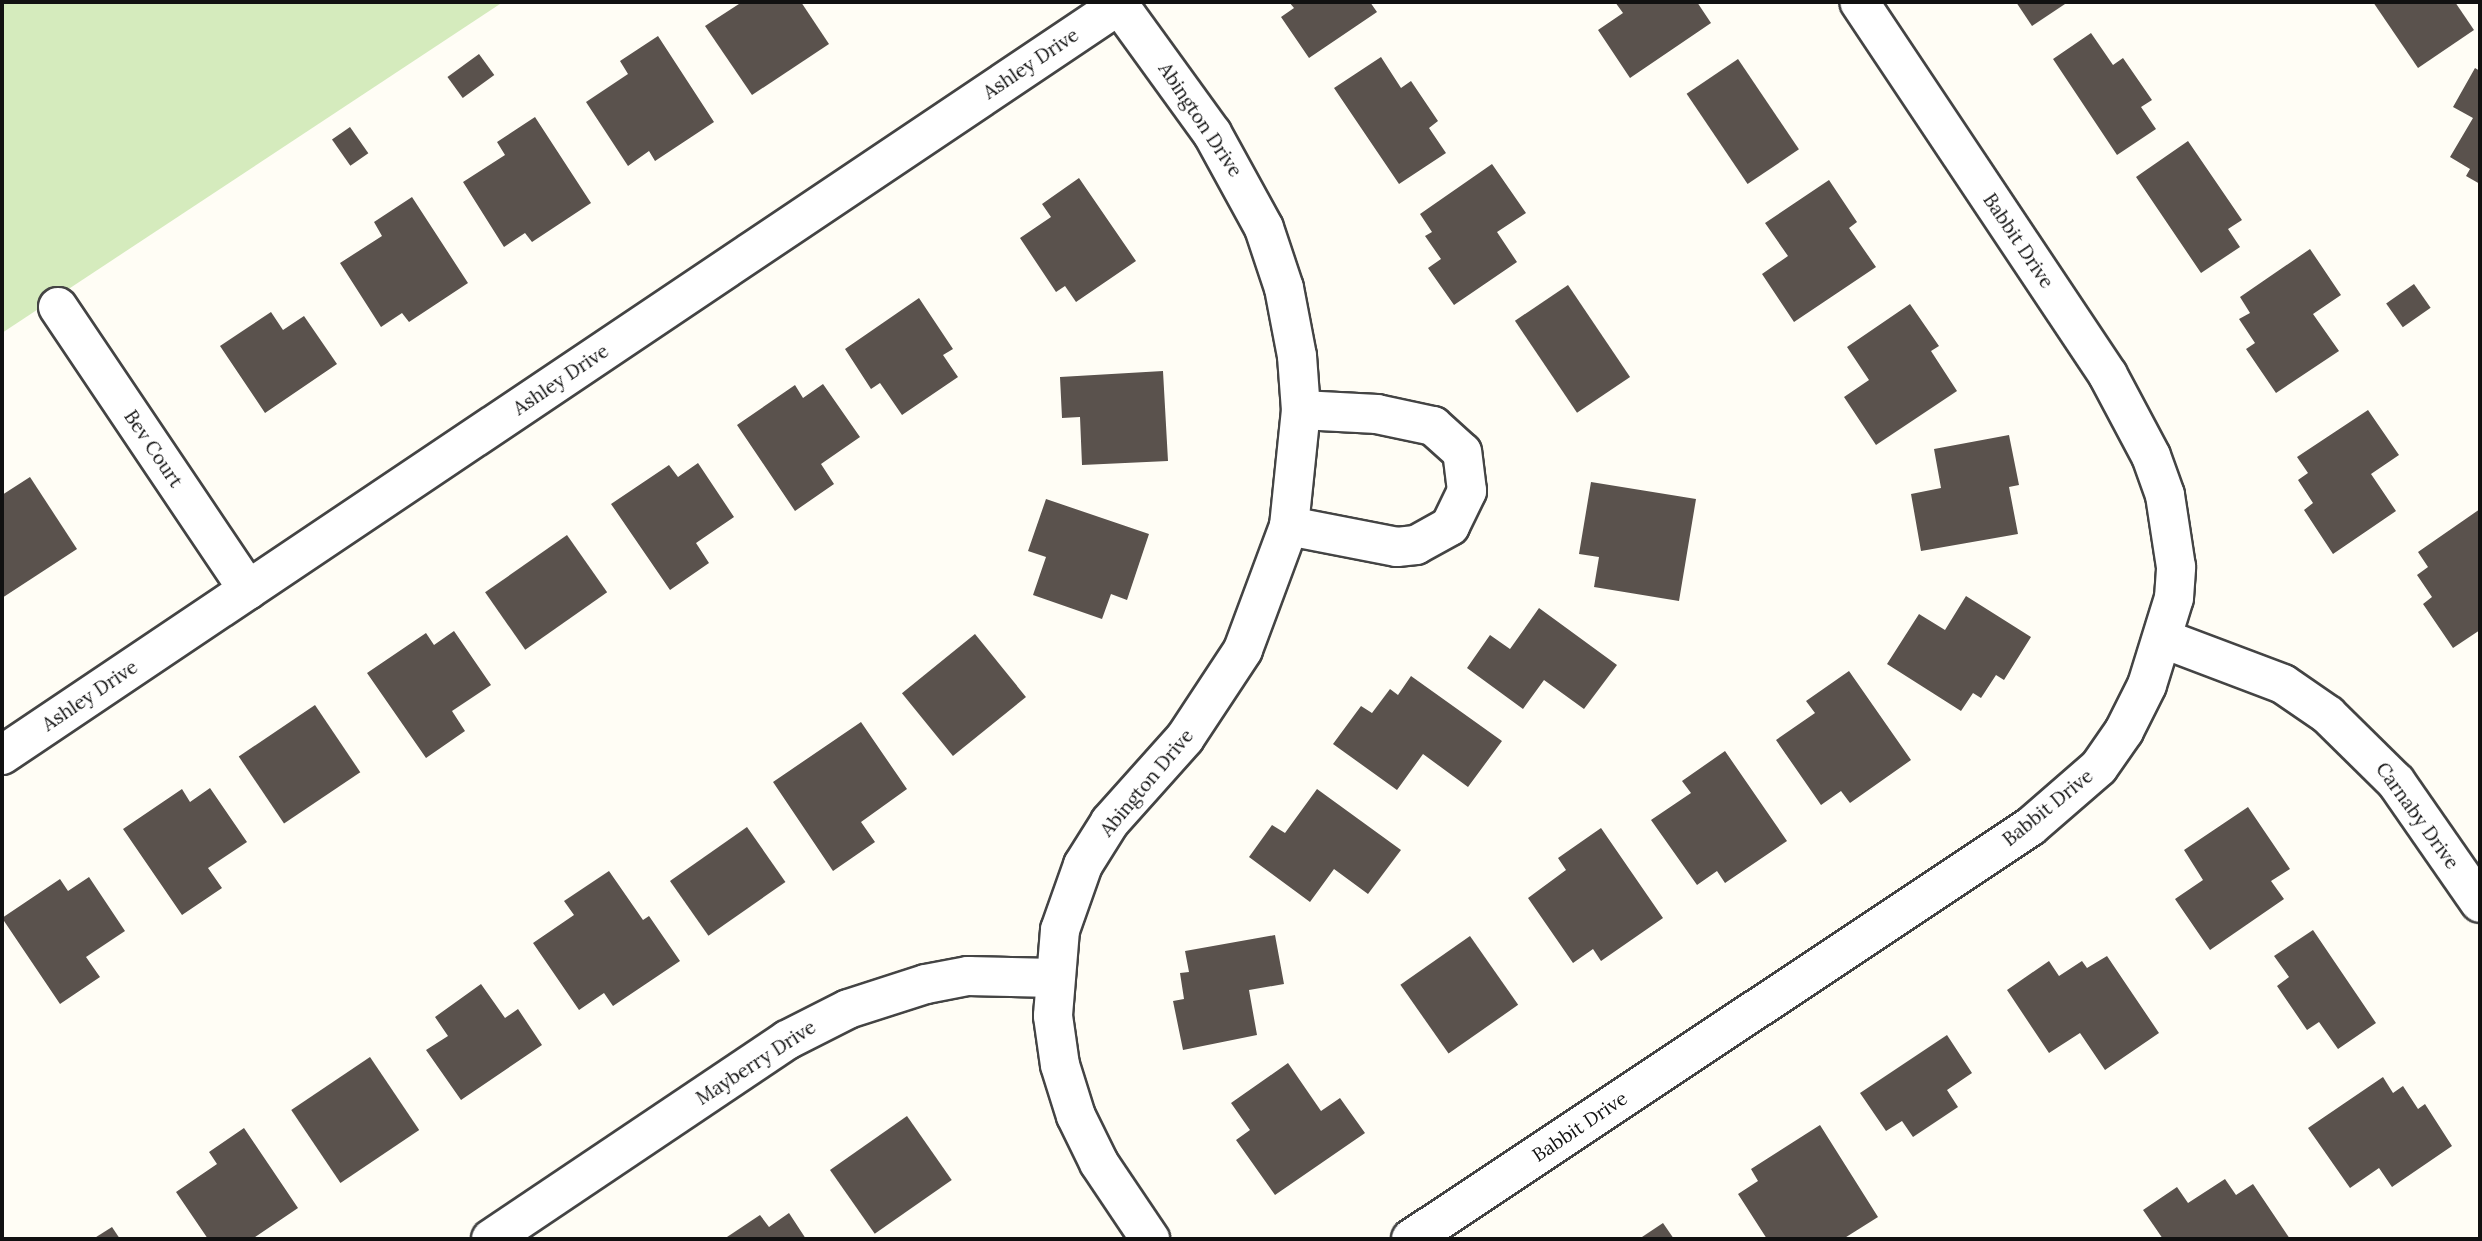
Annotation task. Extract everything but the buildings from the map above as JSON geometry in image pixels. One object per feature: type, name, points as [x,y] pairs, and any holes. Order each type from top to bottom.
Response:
[{"type":"street","name":"Babbit Drive","points":[[1411,1239],[2065,799],[2099,767],[2124,731],[2164,639],[2175,598],[2173,532],[2165,495],[2142,437],[2108,375],[1859,2]]},
{"type":"street","name":"Abington Drive","points":[[1118,3],[1212,133],[1264,228],[1284,288],[1297,356],[1301,410],[1289,526],[1243,650],[1219,692],[1185,738],[1110,822],[1083,865],[1060,930],[1053,1016],[1060,1065],[1076,1116],[1099,1163],[1150,1239]]},
{"type":"street","name":"Ashley Drive","points":[[2,755],[1118,3]]},
{"type":"street","name":"Bev Court","points":[[58,307],[248,590]]},
{"type":"street","points":[[1289,526],[1397,547],[1416,545],[1450,526],[1466,491],[1462,452],[1433,426],[1377,414],[1301,410]]},
{"type":"street","name":"Carnaby Drive","points":[[2164,639],[2283,684],[2328,715],[2396,782],[2480,903]]},
{"type":"street","name":"Mayberry Drive","points":[[491,1239],[787,1040],[848,1009],[916,986],[968,976],[1054,978]]},
{"type":"green space","points":[[2,2],[503,2],[2,333]]}]
